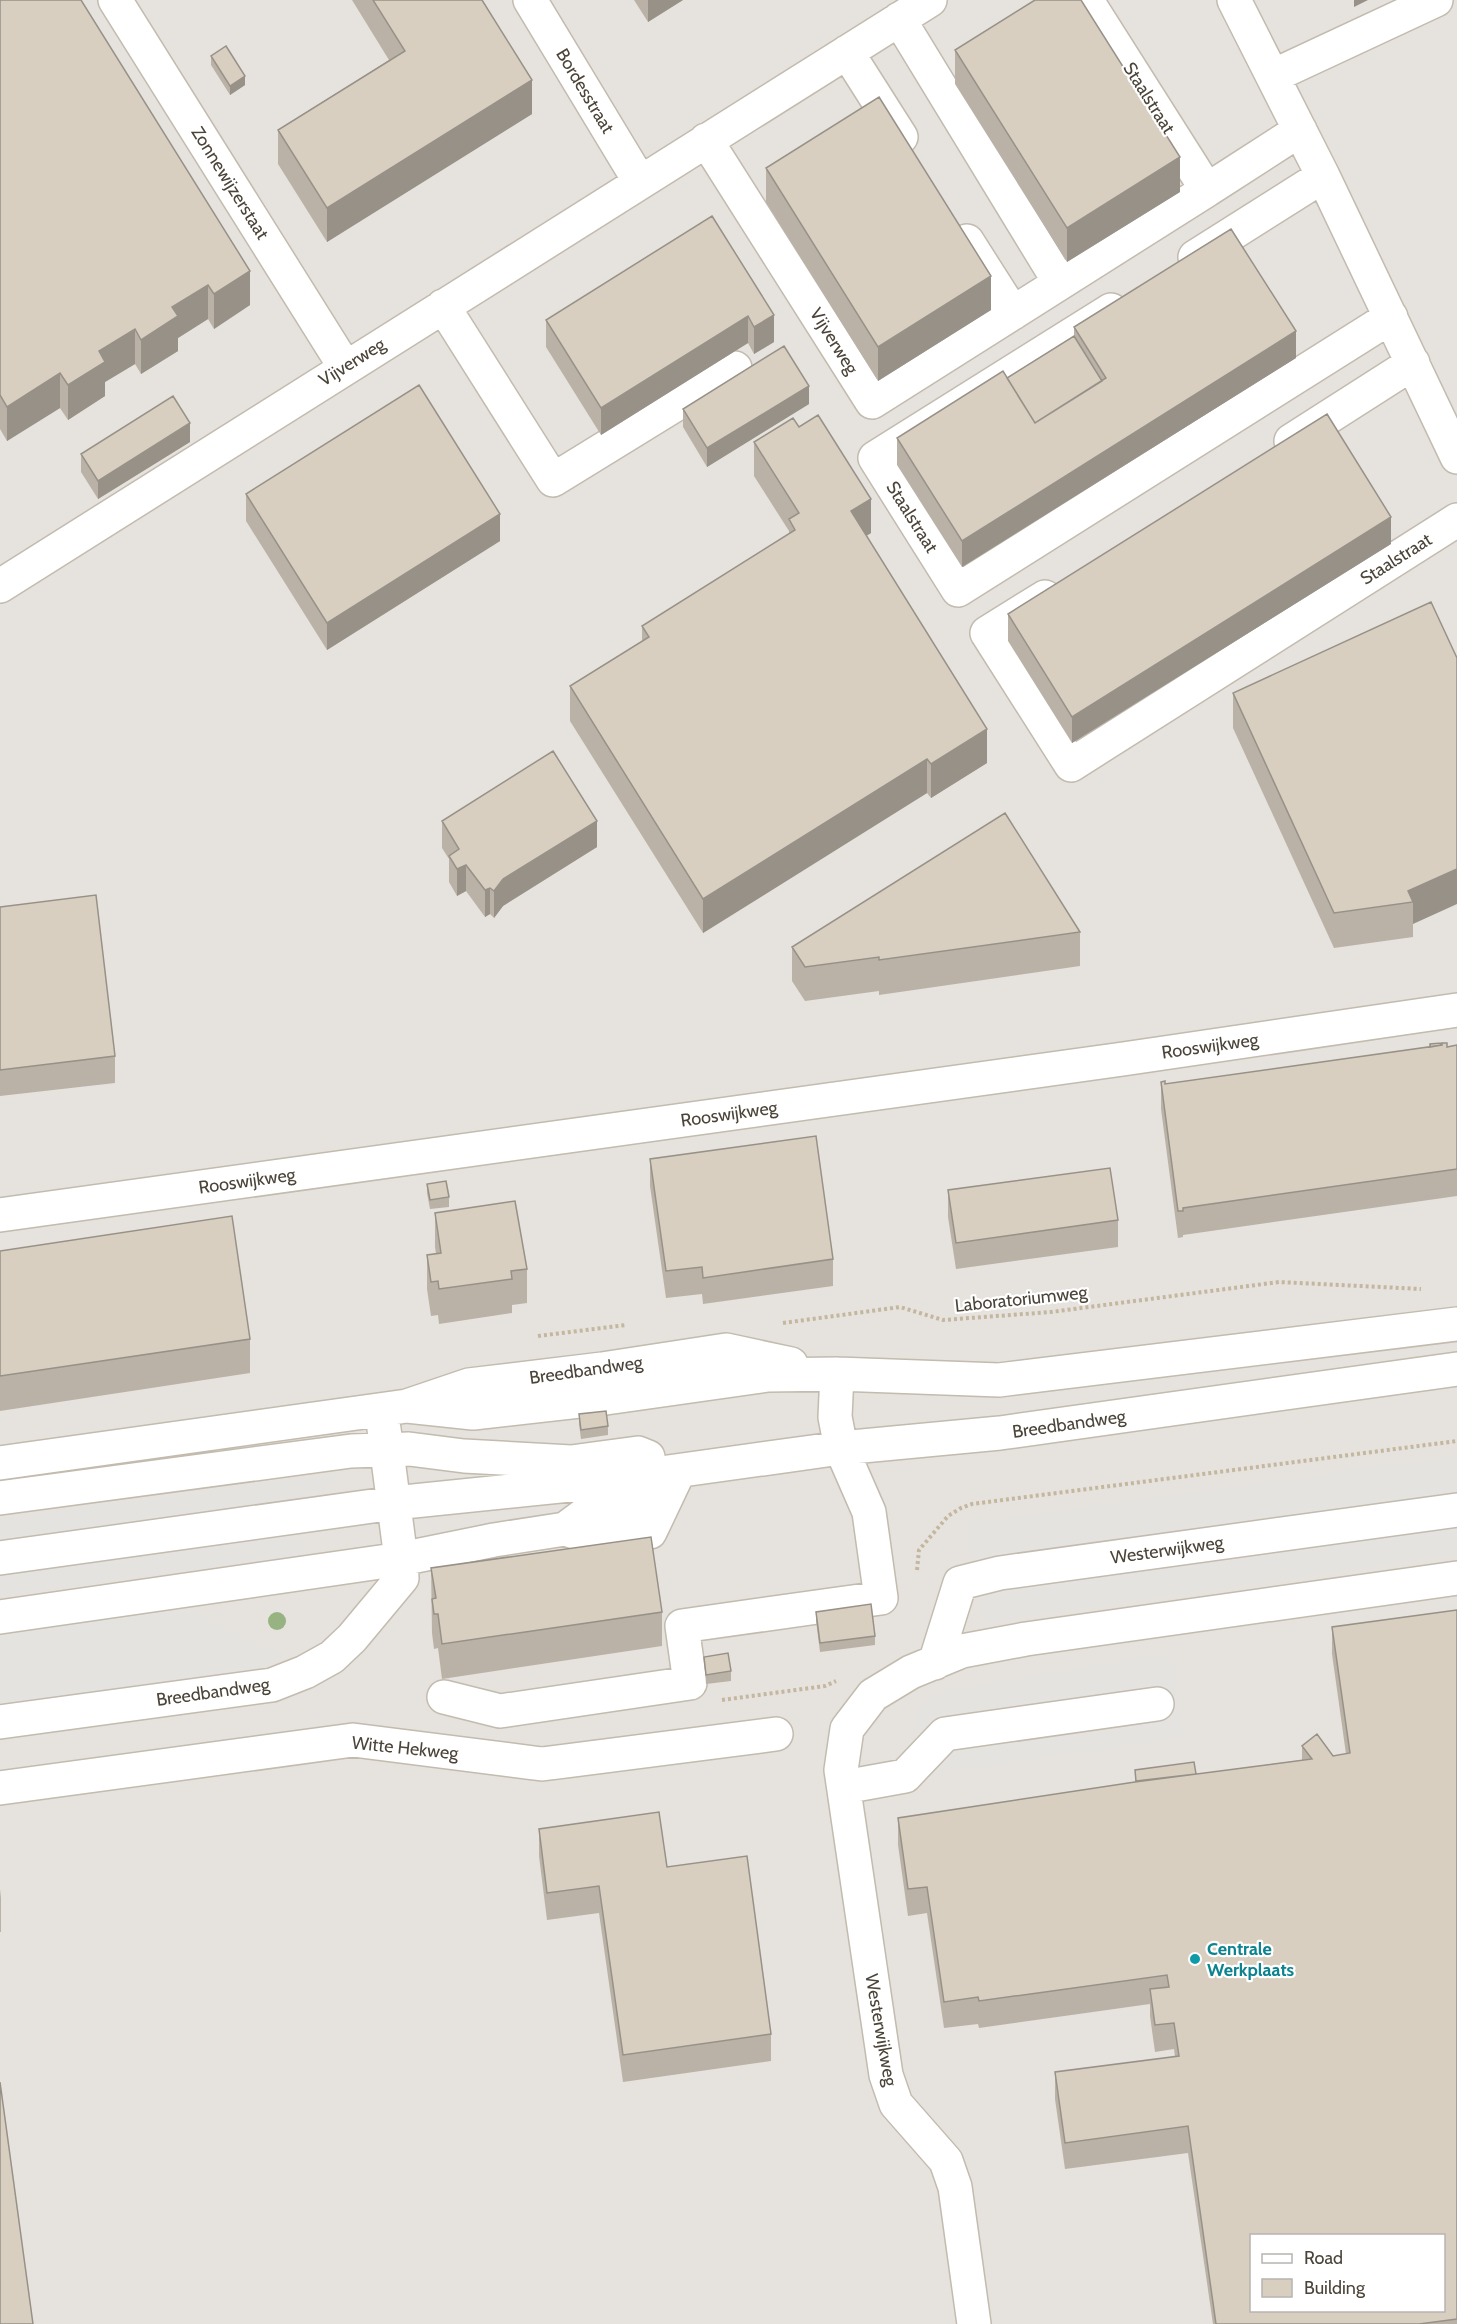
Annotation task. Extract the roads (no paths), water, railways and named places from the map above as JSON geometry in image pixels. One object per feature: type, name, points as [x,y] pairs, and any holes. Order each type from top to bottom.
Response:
[{"type":"street","name":"Zonnewijzerstaat","points":[[115,0],[345,367]]},
{"type":"street","name":"Bordesstraat","points":[[530,0],[640,182]]},
{"type":"street","name":"Vijverweg","points":[[0,586],[930,0]]},
{"type":"street","points":[[1234,0],[1323,176],[1457,457]]},
{"type":"street","points":[[1273,76],[1436,0]]},
{"type":"street","name":"Staalstraat","points":[[1089,4],[1207,190]]},
{"type":"street","points":[[899,20],[1060,283]]},
{"type":"street","points":[[847,52],[917,162]]},
{"type":"street","points":[[1207,190],[1300,130]]},
{"type":"street","name":"Vijverweg","points":[[706,140],[872,402],[1207,190]]},
{"type":"street","points":[[1174,270],[1323,176]]},
{"type":"street","points":[[949,213],[1013,313]]},
{"type":"street","name":"Staalstraat","points":[[1134,295],[875,458],[958,590],[1391,317]]},
{"type":"street","points":[[443,306],[553,480],[735,368]]},
{"type":"street","points":[[1265,457],[1413,363]]},
{"type":"street","name":"Staalstraat","points":[[1067,583],[987,633],[1071,765],[1457,520]]},
{"type":"street","name":"Rooswijkweg","points":[[0,1215],[1124,1059],[1457,1010]]},
{"type":"street","name":"Breedbandweg","points":[[0,1463],[394,1408],[473,1413],[606,1398],[768,1375],[837,1374],[999,1380],[1457,1324]]},
{"type":"street","name":"Breedbandweg","points":[[0,1558],[394,1503],[589,1483],[841,1448],[1000,1433],[1457,1369]]},
{"type":"street","points":[[444,1697],[500,1711],[690,1683],[682,1626],[881,1599],[869,1512],[841,1448],[835,1418],[837,1374]]},
{"type":"street","name":"Breedbandweg","points":[[0,1722],[272,1685],[305,1672],[332,1657],[366,1624],[402,1578],[387,1450],[394,1408]]},
{"type":"street","points":[[0,1498],[324,1454],[387,1450],[571,1462],[638,1453],[680,1471],[650,1532],[597,1539],[566,1529],[494,1539],[401,1558],[0,1617]]},
{"type":"street","name":"Westerwijkweg","points":[[935,1663],[960,1583],[1000,1573],[1457,1510]]},
{"type":"street","name":"Westerwijkweg","points":[[974,2324],[955,2187],[946,2161],[896,2104],[886,2075],[842,1770],[847,1729],[873,1695],[912,1672],[962,1651],[1026,1639],[1457,1578]]},
{"type":"street","points":[[844,1787],[905,1776],[945,1734],[1157,1704]]},
{"type":"street","name":"Witte Hekweg","points":[[0,1788],[353,1740],[542,1764],[776,1734]]},
{"type":"place","name":"Centrale Werkplaats","points":[[1195,1959]]}]
